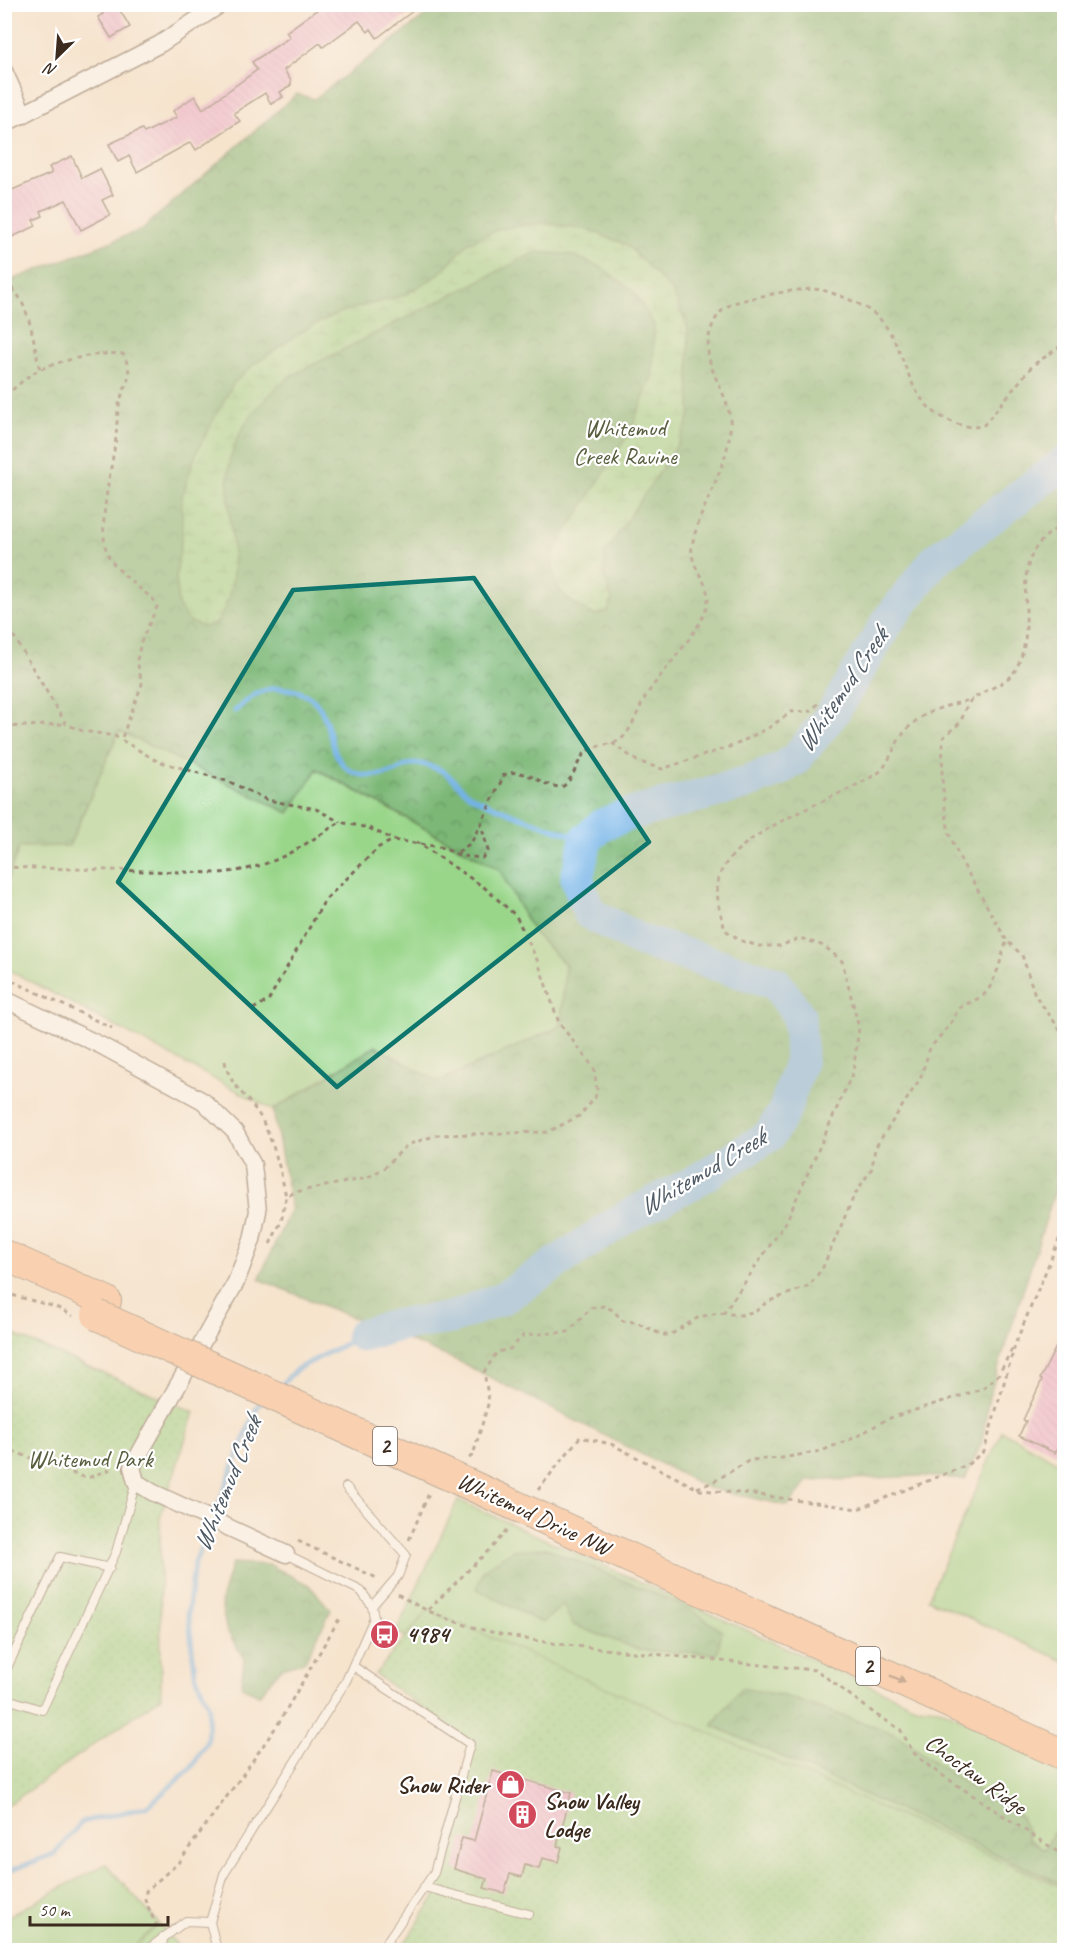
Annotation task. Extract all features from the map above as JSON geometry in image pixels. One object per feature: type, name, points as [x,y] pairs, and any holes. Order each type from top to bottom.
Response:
[{"type":"highway","name":"Whitemud Drive NW","points":[[4,1255],[93,1311]]},
{"type":"highway","name":"Whitemud Drive NW","points":[[4,1271],[677,1569],[1065,1732]]},
{"type":"highway","name":"Whitemud Drive NW","points":[[677,1569],[1065,1755]]},
{"type":"street","points":[[4,124],[160,44],[221,4]]},
{"type":"street","points":[[4,71],[24,115]]},
{"type":"street","points":[[4,999],[84,1037],[203,1101],[235,1132],[253,1165],[258,1211],[252,1240],[236,1282],[132,1467],[136,1482],[152,1492],[289,1546]]},
{"type":"lane","points":[[4,1698],[42,1710],[110,1568],[136,1482]]},
{"type":"lane","points":[[346,1488],[406,1556],[398,1576],[372,1606]]},
{"type":"lane","points":[[217,1950],[210,1922],[224,1874],[353,1666],[374,1618],[372,1606],[361,1591],[289,1546]]},
{"type":"lane","points":[[4,1674],[60,1557],[110,1568]]},
{"type":"lane","points":[[353,1666],[470,1744],[434,1873],[381,1950]]},
{"type":"lane","points":[[424,1887],[529,1914]]},
{"type":"lane","points":[[147,1950],[186,1920],[210,1922]]},
{"type":"lane","points":[[162,1950],[163,1937]]},
{"type":"path","points":[[4,284],[12,286],[21,296],[40,370]]},
{"type":"path","points":[[458,852],[471,843],[504,775],[513,773],[530,775],[552,786],[562,787],[569,782],[585,753],[592,747],[612,743],[627,732],[648,693],[707,607],[707,590],[695,567],[692,547],[724,457],[731,429],[728,406],[708,362],[707,350],[712,327],[722,311],[735,303],[811,289],[822,290],[867,309],[886,328],[900,351],[920,400],[941,417],[968,427],[983,426],[1028,371],[1065,344]]},
{"type":"path","points":[[4,394],[14,390],[40,370],[111,352],[123,354],[129,366],[129,382],[120,397],[116,438],[106,490],[105,538],[109,557],[153,599],[157,608],[141,642],[137,660],[142,684],[121,740]]},
{"type":"path","points":[[723,1314],[786,1222],[853,1072],[859,1028],[842,961],[824,946],[800,938],[780,946],[759,946],[742,941],[725,930],[717,900],[721,873],[736,849],[811,805],[880,772],[902,734],[922,714],[973,699],[1008,678],[1017,667],[1024,645],[1028,610],[1024,585],[1035,546],[1052,531],[1065,524]]},
{"type":"path","points":[[4,620],[66,724]]},
{"type":"path","points":[[973,699],[966,708],[960,723],[943,738],[942,778],[949,833],[961,861],[1006,939],[1022,955],[1035,995],[1065,1035]]},
{"type":"path","points":[[612,743],[637,761],[662,769],[735,746],[770,727],[790,712],[812,711],[819,702]]},
{"type":"path","points":[[4,727],[66,724],[82,731],[107,734],[157,761],[230,782],[267,800],[316,809],[340,822],[369,828],[394,840],[417,842],[475,858],[485,856],[488,850],[481,822]]},
{"type":"path","points":[[4,867],[218,873],[248,870],[259,868],[290,853],[340,822]]},
{"type":"path","points":[[253,1009],[268,1001],[325,900],[359,864],[379,847],[394,840]]},
{"type":"path","points":[[286,1197],[303,1189],[367,1178],[384,1168],[407,1145],[437,1135],[548,1132],[579,1116],[595,1098],[597,1090],[594,1068],[559,1023],[538,962],[516,916],[485,888],[417,842]]},
{"type":"path","points":[[465,1462],[473,1455],[489,1401],[484,1372],[497,1352],[510,1349],[524,1335],[568,1332],[585,1313],[598,1306],[613,1310],[623,1321],[636,1322],[662,1335],[678,1332],[699,1317],[723,1314],[741,1315],[756,1311],[767,1302],[807,1287],[823,1267],[854,1196],[872,1168],[875,1148],[920,1079],[930,1048],[949,1026],[959,1008],[983,996],[990,987],[998,969],[1006,939]]},
{"type":"path","points":[[4,977],[112,1028]]},
{"type":"path","points":[[225,1061],[227,1078],[249,1100],[262,1120],[281,1168],[286,1197],[281,1222],[266,1252]]},
{"type":"path","points":[[697,1488],[713,1482],[750,1460],[782,1458],[821,1451],[856,1437],[887,1419],[982,1389],[999,1374],[1016,1342],[1065,1228]]},
{"type":"path","points":[[4,1293],[56,1307],[93,1311]]},
{"type":"path","points":[[531,1499],[580,1437],[611,1443],[697,1488],[858,1509],[967,1465],[984,1451],[1016,1342]]},
{"type":"path","points":[[4,1448],[80,1476],[90,1477],[114,1468]]},
{"type":"path","points":[[403,1552],[432,1487]]},
{"type":"path","points":[[428,1610],[496,1544],[510,1526]]},
{"type":"path","points":[[289,1546],[383,1580],[412,1603],[467,1627],[573,1646],[826,1671]]},
{"type":"path","points":[[163,1937],[146,1904],[146,1891],[178,1863],[244,1773],[278,1724],[339,1619]]},
{"type":"path","name":"Choctaw Ridge","points":[[817,1670],[900,1729],[914,1753],[930,1767],[1065,1856]]},
{"type":"highlighted area","points":[[474,578],[649,842],[337,1087],[118,882],[293,590]]},
{"type":"green space","name":"Whitemud Creek Ravine","points":[[440,5],[1064,5],[1064,1163],[989,1397],[982,1442],[965,1479],[920,1476],[808,1481],[788,1506],[708,1488],[458,1361],[259,1279],[291,1208],[273,1110],[376,1046],[438,1082],[561,1026],[565,964],[534,933],[499,869],[317,769],[289,813],[119,731],[69,846],[19,847],[5,887],[4,288],[12,280],[141,230],[297,94],[314,99]]},
{"type":"green space","points":[[542,223],[587,229],[627,245],[672,291],[688,328],[690,415],[680,441],[605,553],[604,577],[612,599],[608,611],[595,615],[567,599],[557,585],[554,576],[553,553],[630,432],[653,374],[654,325],[633,291],[601,267],[569,254],[536,252],[291,376],[268,396],[239,434],[229,463],[228,498],[233,569],[226,604],[217,623],[204,627],[188,621],[178,605],[176,577],[182,535],[182,496],[196,453],[233,384],[253,365],[311,326],[344,311],[405,295],[439,274],[468,243],[499,229]]},
{"type":"green space","points":[[119,731],[288,812],[316,769],[499,869],[534,933],[565,964],[562,1026],[437,1082],[376,1046],[273,1110],[5,968],[5,887],[19,847],[69,846]]},
{"type":"green space","name":"Whitemud Park","points":[[5,1331],[194,1412],[160,1518],[161,1697],[5,1807]]},
{"type":"green space","points":[[1002,1431],[1064,1466],[1064,1661],[928,1599]]},
{"type":"green space","points":[[458,1500],[915,1706],[939,1708],[1064,1767],[1064,1834],[1053,1833],[1045,1850],[1029,1839],[1021,1817],[961,1781],[712,1725],[1064,1885],[1064,1888],[649,1707],[426,1647],[396,1632]],"holes":[[[563,1605],[640,1650],[574,1625]]]},
{"type":"green space","points":[[546,1548],[689,1608],[722,1631],[717,1654],[640,1650],[573,1625],[563,1605],[542,1623],[477,1589],[483,1570],[513,1550]]},
{"type":"green space","points":[[232,1563],[270,1565],[309,1585],[331,1610],[305,1661],[281,1668],[259,1695],[241,1686],[244,1659],[226,1629],[221,1601]]},
{"type":"green space","points":[[428,1610],[1064,1888],[1064,1950],[400,1950],[435,1897],[473,1744],[375,1674]]},
{"type":"green space","points":[[741,1688],[781,1695],[894,1733],[961,1781],[1021,1817],[1029,1839],[1045,1850],[1053,1833],[1064,1834],[1064,1885],[712,1725]]},
{"type":"green space","points":[[106,1864],[159,1924],[130,1950],[5,1950],[5,1918]]},
{"type":"green space","points":[[159,1924],[181,1950],[130,1950]]},
{"type":"building","points":[[97,4],[116,4],[130,27],[111,38],[98,17],[103,14]]},
{"type":"building","points":[[325,4],[422,4],[377,38],[371,29],[368,32],[359,21],[323,47],[320,43],[284,70],[291,85],[280,92],[283,97],[271,104],[265,93],[234,113],[240,121],[196,150],[191,142],[137,172],[129,156],[118,162],[109,144],[142,129],[144,133],[177,117],[173,111],[195,96],[203,109],[257,70],[252,62],[290,37],[286,32]]},
{"type":"building","points":[[72,156],[82,178],[100,169],[113,195],[102,200],[110,215],[81,230],[66,200],[41,211],[43,216],[33,220],[36,226],[12,237],[5,222],[5,193],[52,173],[49,167]]},
{"type":"building","points":[[1065,1329],[1065,1450],[1058,1447],[1055,1453],[1019,1436],[1026,1421],[1023,1420],[1042,1380],[1040,1379]]},
{"type":"building","name":"Snow Valley Lodge","points":[[493,1771],[571,1793],[557,1846],[562,1847],[558,1862],[542,1858],[539,1869],[525,1865],[522,1877],[510,1874],[504,1893],[484,1888],[487,1879],[454,1869],[462,1838],[474,1841]]},
{"type":"waterway","name":"Whitemud Creek","points":[[362,1335],[399,1325],[451,1318],[503,1298],[626,1217],[694,1182],[769,1136],[784,1112],[801,1059],[799,1016],[776,983],[639,940],[589,913],[577,878],[586,840],[602,825],[627,815],[743,784],[777,771],[795,760],[832,714],[890,618],[935,560],[1064,463]]},
{"type":"waterway","points":[[235,711],[253,696],[265,690],[279,688],[305,694],[316,703],[323,714],[342,764],[353,772],[362,775],[378,775],[393,772],[411,764],[439,769],[475,798],[586,840]]},
{"type":"waterway","name":"Whitemud Creek","points":[[278,1388],[297,1369],[362,1335]]},
{"type":"waterway","name":"Whitemud Creek","points":[[4,1873],[54,1854],[82,1822],[147,1807],[192,1767],[207,1741],[209,1707],[195,1674],[188,1611],[194,1565],[257,1407],[264,1400]]},
{"type":"place","name":"4984","points":[[385,1634]]},
{"type":"place","name":"Snow Rider","points":[[510,1785]]},
{"type":"place","name":"Snow Valley Lodge","points":[[523,1815]]}]
